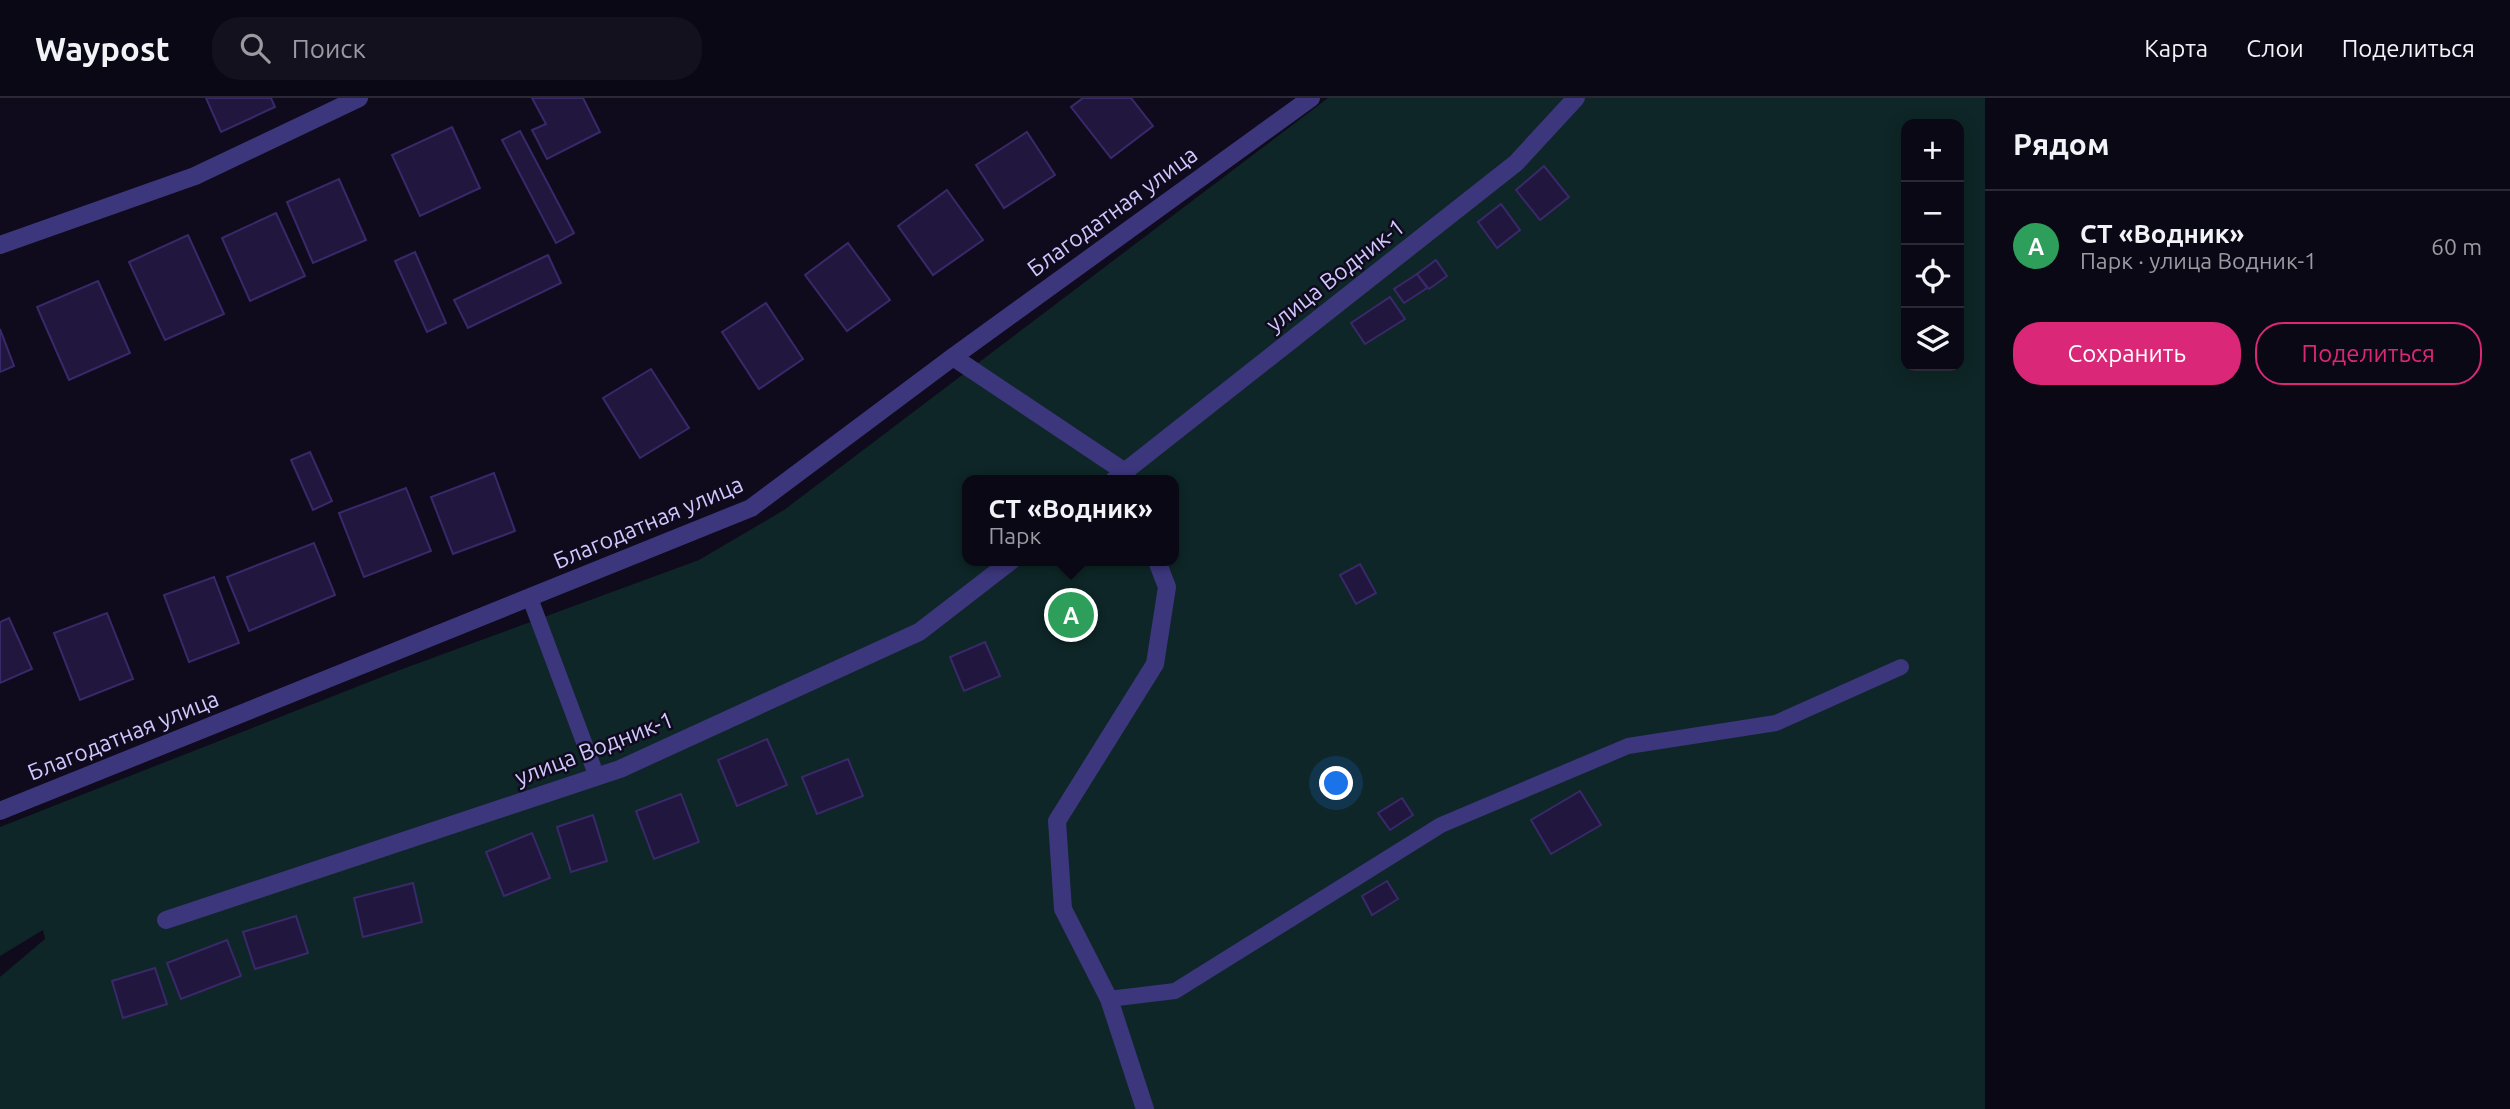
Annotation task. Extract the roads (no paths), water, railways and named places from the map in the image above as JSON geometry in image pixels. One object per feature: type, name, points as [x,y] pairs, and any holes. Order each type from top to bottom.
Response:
[{"type":"street","points":[[0,245],[195,176],[359,98]]},
{"type":"street","name":"Благодатная улица","points":[[0,811],[751,509],[953,357],[1311,98]]},
{"type":"street","name":"улица Водник-1","points":[[1125,475],[1516,163],[1576,98]]},
{"type":"street","points":[[953,357],[1119,475]]},
{"type":"street","name":"улица Водник-1","points":[[166,920],[620,769],[919,632],[1005,566]]},
{"type":"street","points":[[1145,1109],[1109,999],[1062,909],[1057,821],[1155,664],[1167,587],[1159,566]]},
{"type":"lane","points":[[530,598],[597,777]]},
{"type":"lane","points":[[1109,999],[1175,991],[1441,825],[1615,751],[1628,746],[1776,723],[1901,667]]},
{"type":"place","name":"СТ «Водник»","points":[[1071,615]]}]
